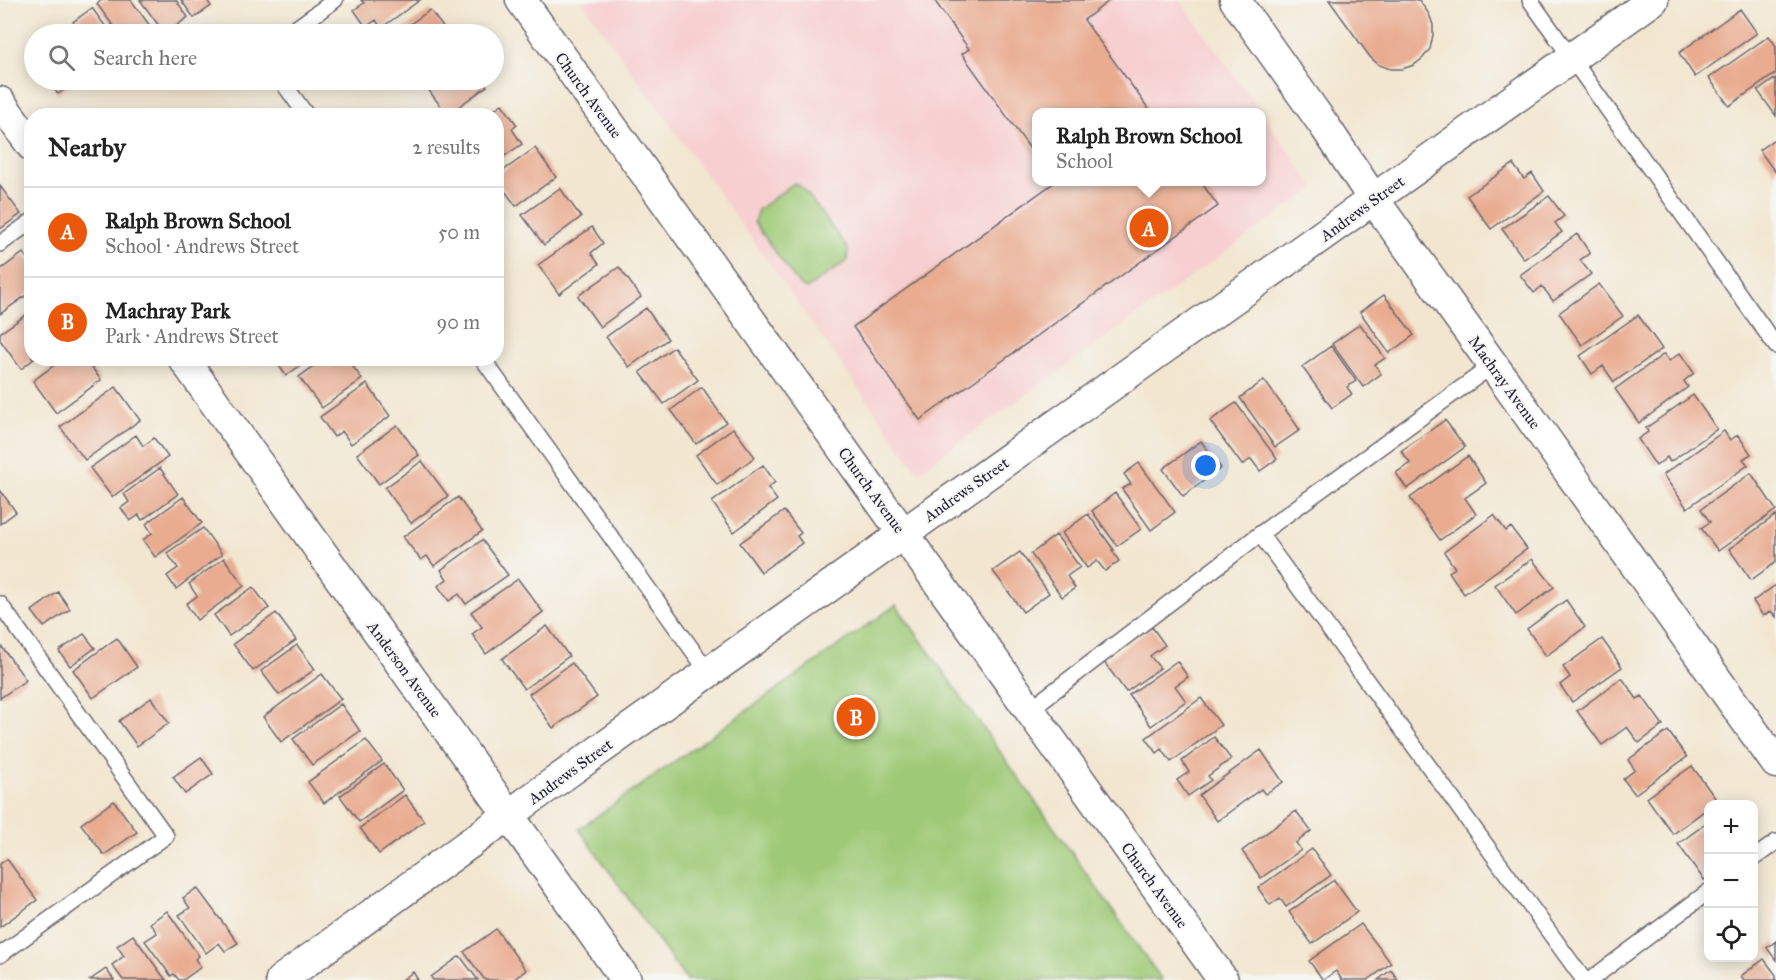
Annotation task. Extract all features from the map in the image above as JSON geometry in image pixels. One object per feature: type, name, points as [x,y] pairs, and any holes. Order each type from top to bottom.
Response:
[{"type":"street","name":"Church Avenue","points":[[521,0],[1223,980]]},
{"type":"street","name":"Machray Avenue","points":[[1235,0],[1374,200],[1776,763]]},
{"type":"street","name":"Andrews Street","points":[[281,980],[1653,0]]},
{"type":"street","points":[[0,102],[24,135]]},
{"type":"street","name":"Anderson Avenue","points":[[189,366],[626,980]]},
{"type":"lane","points":[[302,24],[335,0]]},
{"type":"lane","points":[[1530,0],[1776,346]]},
{"type":"lane","points":[[288,90],[301,108]]},
{"type":"lane","points":[[0,243],[24,226]]},
{"type":"lane","points":[[1029,710],[1260,534],[1493,365]]},
{"type":"lane","points":[[488,366],[708,673]]},
{"type":"lane","points":[[1260,534],[1584,980]]},
{"type":"lane","points":[[0,604],[166,836],[0,955]]},
{"type":"lane","points":[[1758,855],[1776,842]]},
{"type":"lane","points":[[1590,980],[1704,895]]},
{"type":"shaded area","points":[[581,0],[1180,0],[1258,108],[1032,108],[1032,186],[1266,186],[1266,120],[1315,188],[918,472]]},
{"type":"green space","points":[[794,183],[803,188],[848,249],[847,261],[806,289],[799,285],[754,222],[758,210]]},
{"type":"green space","points":[[896,605],[1162,980],[686,980],[579,829]]},
{"type":"building","points":[[102,0],[131,0],[149,24],[112,24],[97,4]]},
{"type":"building","points":[[140,0],[176,0],[188,17],[179,24],[158,24]]},
{"type":"building","points":[[181,0],[207,0],[211,6],[194,18]]},
{"type":"building","points":[[361,0],[420,0],[387,24],[378,24],[376,20],[370,24],[364,24],[354,10],[364,3]]},
{"type":"building","points":[[934,0],[1110,0],[1084,20],[1148,108],[1032,108],[1032,151],[962,54],[969,49]]},
{"type":"building","points":[[1329,0],[1419,0],[1429,14],[1433,25],[1430,49],[1414,65],[1402,69],[1390,69],[1379,65],[1370,57]]},
{"type":"building","points":[[92,8],[104,24],[74,24],[73,22]]},
{"type":"building","points":[[1740,9],[1757,33],[1695,77],[1679,53]]},
{"type":"building","points":[[430,10],[440,24],[410,24]]},
{"type":"building","points":[[1769,36],[1776,46],[1776,73],[1729,106],[1709,78]]},
{"type":"building","points":[[1776,78],[1776,116],[1758,91]]},
{"type":"building","points":[[429,90],[481,90],[457,108],[442,108]]},
{"type":"building","points":[[502,104],[517,125],[512,129],[522,144],[504,156],[504,108],[496,108]]},
{"type":"building","points":[[1776,138],[1776,173],[1759,150]]},
{"type":"building","points":[[535,148],[556,177],[516,206],[504,190],[504,170]]},
{"type":"building","points":[[1513,164],[1524,179],[1532,173],[1544,191],[1491,229],[1467,196]]},
{"type":"building","points":[[0,186],[21,214],[0,229]]},
{"type":"building","points":[[1049,186],[1204,186],[1218,206],[920,420],[853,327]]},
{"type":"building","points":[[560,188],[581,217],[544,245],[522,215]]},
{"type":"building","points":[[1549,196],[1564,216],[1555,223],[1562,232],[1524,259],[1502,229]]},
{"type":"building","points":[[592,227],[603,243],[591,253],[599,264],[559,294],[538,265]]},
{"type":"building","points":[[1577,234],[1590,253],[1580,260],[1591,274],[1553,301],[1542,286],[1534,293],[1520,275]]},
{"type":"building","points":[[24,254],[24,297],[0,314],[0,270]]},
{"type":"building","points":[[619,267],[641,297],[600,327],[578,296]]},
{"type":"building","points":[[1599,284],[1623,316],[1582,345],[1559,313]]},
{"type":"building","points":[[1384,295],[1414,335],[1389,353],[1360,312]]},
{"type":"building","points":[[646,308],[668,339],[629,367],[606,337]]},
{"type":"building","points":[[1638,315],[1662,349],[1614,382],[1603,366],[1592,374],[1580,356]]},
{"type":"building","points":[[24,316],[25,366],[21,369],[0,340],[0,333]]},
{"type":"building","points":[[1360,324],[1385,358],[1375,365],[1381,374],[1363,387],[1332,344]]},
{"type":"building","points":[[1331,346],[1356,381],[1347,387],[1352,394],[1332,408],[1302,367]]},
{"type":"building","points":[[674,347],[698,380],[664,404],[640,372]]},
{"type":"building","points":[[1680,353],[1694,373],[1684,381],[1688,387],[1639,423],[1615,389],[1664,354],[1669,361]]},
{"type":"building","points":[[53,366],[91,366],[101,380],[56,413],[33,381]]},
{"type":"building","points":[[279,366],[299,366],[286,376]]},
{"type":"building","points":[[314,366],[353,366],[362,379],[322,408],[299,377]]},
{"type":"building","points":[[1264,380],[1300,430],[1275,447],[1240,398]]},
{"type":"building","points":[[367,384],[390,416],[351,444],[342,431],[334,437],[320,417]]},
{"type":"building","points":[[116,387],[140,420],[85,460],[60,427]]},
{"type":"building","points":[[702,387],[726,422],[696,444],[671,410]]},
{"type":"building","points":[[1693,395],[1717,429],[1670,462],[1667,457],[1656,466],[1638,439],[1648,432],[1646,428]]},
{"type":"building","points":[[1236,403],[1277,459],[1260,471],[1251,459],[1242,465],[1210,421]]},
{"type":"building","points":[[1445,420],[1465,447],[1407,489],[1396,473],[1410,463],[1401,451]]},
{"type":"building","points":[[397,425],[419,455],[379,484],[357,454]]},
{"type":"building","points":[[733,428],[755,457],[717,485],[696,455]]},
{"type":"building","points":[[1724,431],[1730,440],[1738,435],[1751,454],[1743,459],[1748,465],[1687,508],[1663,475]]},
{"type":"building","points":[[136,435],[143,446],[154,438],[168,457],[112,497],[90,468]]},
{"type":"building","points":[[1201,441],[1221,468],[1183,496],[1163,469]]},
{"type":"building","points":[[1468,456],[1486,483],[1465,498],[1476,514],[1440,540],[1410,498]]},
{"type":"building","points":[[422,461],[448,496],[411,523],[385,488]]},
{"type":"building","points":[[1139,463],[1175,512],[1151,530],[1122,489],[1131,484],[1124,474]]},
{"type":"building","points":[[763,465],[775,482],[768,488],[777,500],[734,532],[712,502]]},
{"type":"building","points":[[160,468],[178,494],[142,520],[139,515],[130,521],[121,508],[129,502],[124,494]]},
{"type":"building","points":[[1751,473],[1776,510],[1718,551],[1701,528],[1710,522],[1701,509]]},
{"type":"building","points":[[0,490],[16,512],[0,524]]},
{"type":"building","points":[[1115,493],[1141,529],[1117,546],[1092,511]]},
{"type":"building","points":[[183,497],[202,523],[155,557],[143,540],[152,533],[146,524]]},
{"type":"building","points":[[458,497],[482,531],[434,566],[427,556],[421,560],[403,537]]},
{"type":"building","points":[[784,511],[801,533],[797,536],[802,543],[761,572],[740,543]]},
{"type":"building","points":[[1088,514],[1114,550],[1112,550],[1119,561],[1105,571],[1097,561],[1087,568],[1062,533]]},
{"type":"building","points":[[1494,515],[1506,531],[1511,527],[1527,549],[1464,594],[1449,572],[1455,568],[1444,552]]},
{"type":"building","points":[[1776,515],[1776,562],[1751,580],[1729,549]]},
{"type":"building","points":[[203,528],[222,554],[176,589],[167,576],[178,568],[167,553]]},
{"type":"building","points":[[1056,535],[1080,567],[1067,576],[1075,588],[1062,597],[1031,554]]},
{"type":"building","points":[[482,540],[508,575],[466,604],[459,594],[449,601],[438,586],[447,579],[441,570]]},
{"type":"building","points":[[1020,552],[1049,593],[1023,612],[993,571]]},
{"type":"building","points":[[224,558],[244,586],[197,620],[186,604],[197,596],[189,584]]},
{"type":"building","points":[[1532,559],[1554,587],[1516,615],[1495,585]]},
{"type":"building","points":[[518,579],[543,612],[486,654],[472,634],[482,627],[471,612]]},
{"type":"building","points":[[1776,585],[1776,617],[1771,611],[1763,616],[1753,601]]},
{"type":"building","points":[[253,587],[269,608],[229,636],[214,615]]},
{"type":"building","points":[[58,592],[70,609],[44,627],[32,611]]},
{"type":"building","points":[[1566,600],[1585,627],[1546,656],[1527,629]]},
{"type":"building","points":[[276,613],[296,640],[253,671],[233,644]]},
{"type":"building","points":[[547,626],[569,656],[524,689],[502,659]]},
{"type":"building","points":[[1152,627],[1165,645],[1150,656],[1160,668],[1126,692],[1104,662]]},
{"type":"building","points":[[84,634],[95,648],[70,666],[59,651]]},
{"type":"building","points":[[117,638],[137,667],[93,698],[73,670]]},
{"type":"building","points":[[1602,639],[1622,667],[1572,702],[1560,685],[1570,677],[1563,667]]},
{"type":"building","points":[[297,645],[315,669],[279,695],[261,671]]},
{"type":"building","points":[[2,647],[26,680],[0,698],[0,649]]},
{"type":"building","points":[[1177,661],[1188,677],[1175,686],[1186,701],[1151,726],[1129,695]]},
{"type":"building","points":[[572,663],[597,697],[553,728],[529,694]]},
{"type":"building","points":[[322,674],[341,699],[281,742],[263,717]]},
{"type":"building","points":[[1622,678],[1637,699],[1642,696],[1663,725],[1639,743],[1627,727],[1602,745],[1577,711]]},
{"type":"building","points":[[151,698],[169,723],[137,746],[119,721]]},
{"type":"building","points":[[1201,698],[1221,725],[1171,762],[1162,749],[1157,753],[1146,738]]},
{"type":"building","points":[[341,704],[360,731],[312,765],[293,739]]},
{"type":"building","points":[[1668,731],[1687,757],[1635,794],[1623,779],[1635,770],[1628,760]]},
{"type":"building","points":[[1214,737],[1231,759],[1208,776],[1211,780],[1188,796],[1177,780],[1189,772],[1182,761]]},
{"type":"building","points":[[366,740],[382,761],[324,803],[308,782]]},
{"type":"building","points":[[1261,750],[1283,782],[1265,794],[1261,789],[1217,821],[1199,795]]},
{"type":"building","points":[[201,757],[213,774],[185,794],[173,777]]},
{"type":"building","points":[[384,764],[403,790],[359,822],[340,796]]},
{"type":"building","points":[[1692,766],[1717,800],[1704,800],[1704,811],[1673,834],[1647,798]]},
{"type":"building","points":[[405,795],[424,821],[379,854],[360,828]]},
{"type":"building","points":[[114,801],[137,832],[104,855],[81,824]]},
{"type":"building","points":[[1296,811],[1311,831],[1296,843],[1301,850],[1261,878],[1242,851]]},
{"type":"building","points":[[1704,825],[1704,880],[1678,844]]},
{"type":"building","points":[[1312,849],[1331,875],[1286,907],[1280,898],[1270,905],[1258,888]]},
{"type":"building","points":[[7,859],[37,900],[0,927],[0,864]]},
{"type":"building","points":[[1334,880],[1357,912],[1312,944],[1289,912]]},
{"type":"building","points":[[197,888],[238,943],[225,951],[219,943],[206,953],[179,915],[190,908],[183,898]]},
{"type":"building","points":[[167,911],[199,956],[195,959],[201,967],[183,980],[179,980],[174,974],[171,976],[145,941],[157,933],[150,923]]},
{"type":"building","points":[[1361,924],[1391,963],[1368,980],[1342,980],[1336,971],[1323,980],[1309,961]]},
{"type":"building","points":[[496,929],[526,970],[513,980],[485,980],[464,952]]},
{"type":"building","points":[[133,935],[166,980],[123,980],[112,965],[124,956],[117,946]]},
{"type":"building","points":[[1776,941],[1776,960],[1767,948]]},
{"type":"building","points":[[460,956],[478,980],[433,980],[431,977]]},
{"type":"building","points":[[1764,959],[1776,975],[1776,980],[1744,980],[1741,976]]},
{"type":"building","points":[[106,969],[114,980],[90,980]]},
{"type":"building","points":[[1391,970],[1398,980],[1378,980]]},
{"type":"building","points":[[413,972],[418,980],[402,980]]},
{"type":"place","name":"Ralph Brown School","points":[[1149,228]]},
{"type":"place","name":"Machray Park","points":[[856,717]]}]
